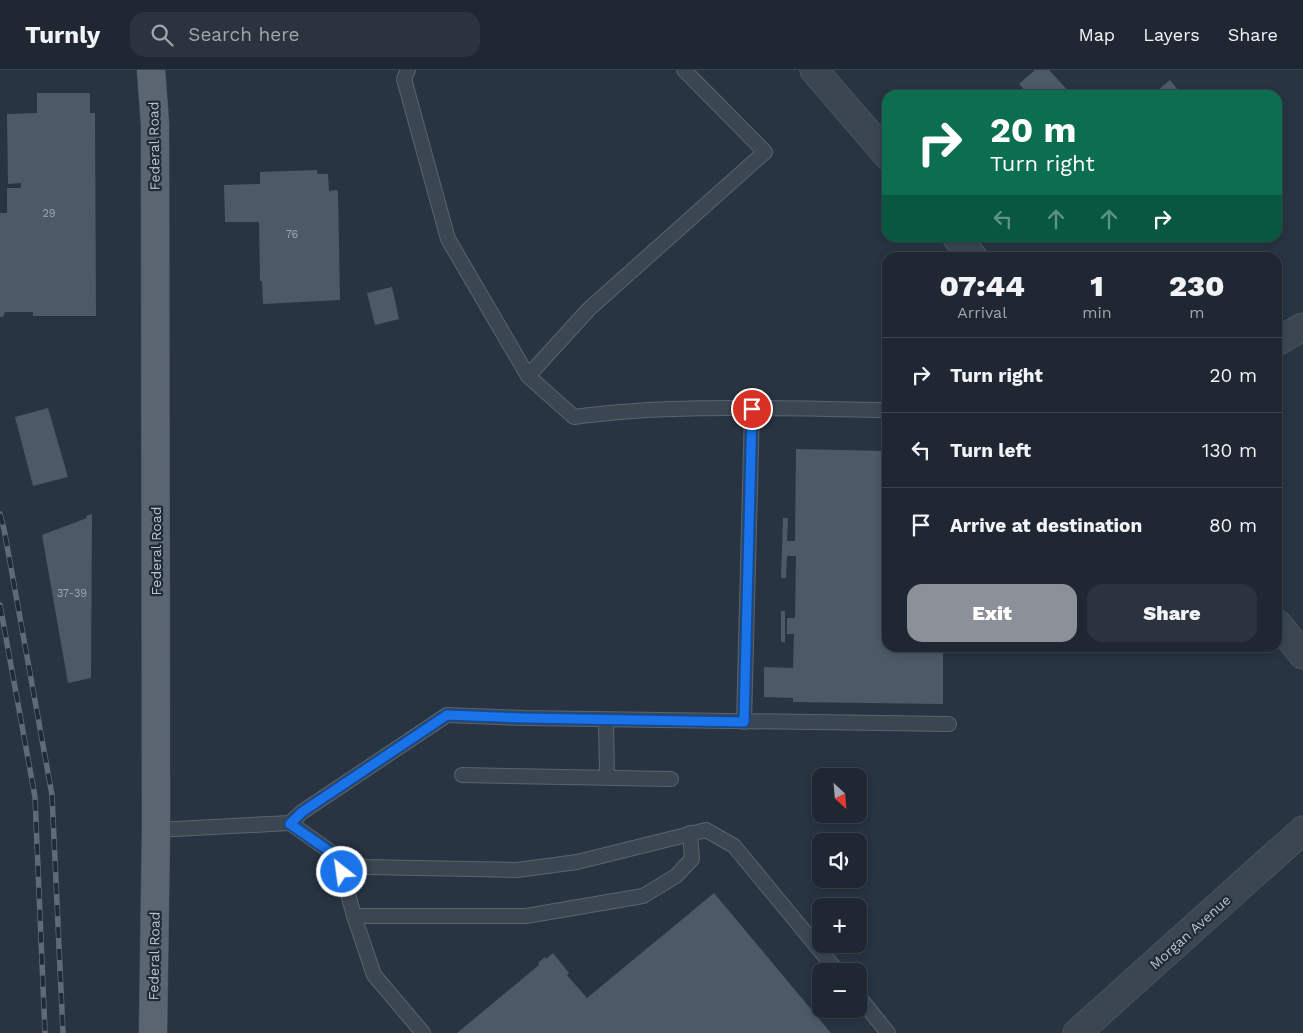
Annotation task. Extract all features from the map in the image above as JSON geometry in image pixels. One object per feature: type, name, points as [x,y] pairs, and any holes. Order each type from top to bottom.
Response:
[{"type":"main road","name":"Federal Road","points":[[151,70],[155,134],[156,830],[153,1033]]},
{"type":"street","points":[[814,70],[882,149]]},
{"type":"street","points":[[960,242],[969,252]]},
{"type":"street","points":[[1282,339],[1303,327]]},
{"type":"street","points":[[1282,629],[1303,655]]},
{"type":"street","name":"Morgan Avenue","points":[[1077,1033],[1303,830]]},
{"type":"lane","points":[[408,70],[404,79],[448,239],[528,376],[574,417],[606,412],[675,409],[882,410]]},
{"type":"lane","points":[[528,376],[589,310],[764,152],[684,70]]},
{"type":"lane","points":[[744,722],[752,409]]},
{"type":"lane","points":[[290,824],[302,812],[447,715],[606,720],[949,724]]},
{"type":"lane","points":[[606,720],[606,777]]},
{"type":"lane","points":[[462,775],[670,779]]},
{"type":"lane","points":[[156,830],[290,824],[338,857],[365,867],[518,870],[577,862],[706,830],[734,846],[830,963]]},
{"type":"lane","points":[[354,916],[526,916],[643,896],[676,876],[692,859],[690,833]]},
{"type":"lane","points":[[338,857],[354,916],[374,975],[423,1033]]},
{"type":"lane","points":[[867,1008],[888,1033]]},
{"type":"building","points":[[1035,70],[1049,70],[1067,90],[1024,90],[1019,84]]},
{"type":"building","points":[[1170,80],[1178,90],[1158,90]]},
{"type":"building","points":[[37,93],[90,93],[90,113],[95,113],[96,316],[33,316],[33,312],[5,312],[3,317],[0,317],[0,213],[7,213],[7,188],[21,188],[21,183],[8,184],[7,114],[37,113]]},
{"type":"building","points":[[317,170],[317,174],[328,174],[329,191],[337,190],[338,193],[340,300],[263,304],[262,281],[260,281],[259,222],[225,222],[224,185],[260,184],[260,172]]},
{"type":"building","points":[[392,287],[399,319],[375,325],[367,293]]},
{"type":"building","points":[[48,408],[68,477],[33,486],[15,417]]},
{"type":"building","points":[[796,449],[882,451],[882,652],[943,652],[943,704],[793,702],[793,698],[764,697],[764,667],[793,668],[794,634],[787,634],[787,618],[795,618],[796,556],[787,556],[786,578],[781,578],[783,518],[788,518],[787,541],[795,541]]},
{"type":"building","points":[[92,514],[91,678],[68,683],[42,535],[87,518],[86,516]]},
{"type":"building","points":[[781,611],[785,611],[785,642],[781,642]]},
{"type":"building","points":[[714,893],[812,1010],[812,1018],[818,1018],[831,1033],[457,1033],[539,965],[538,963],[545,957],[546,959],[553,953],[569,973],[567,975],[587,998]]},
{"type":"railway","points":[[0,514],[52,795],[63,1033]]},
{"type":"railway","points":[[0,605],[35,797],[45,1033]]},
{"type":"route","points":[[342,872],[338,857],[290,824],[302,812],[447,715],[744,722],[752,409]]}]
